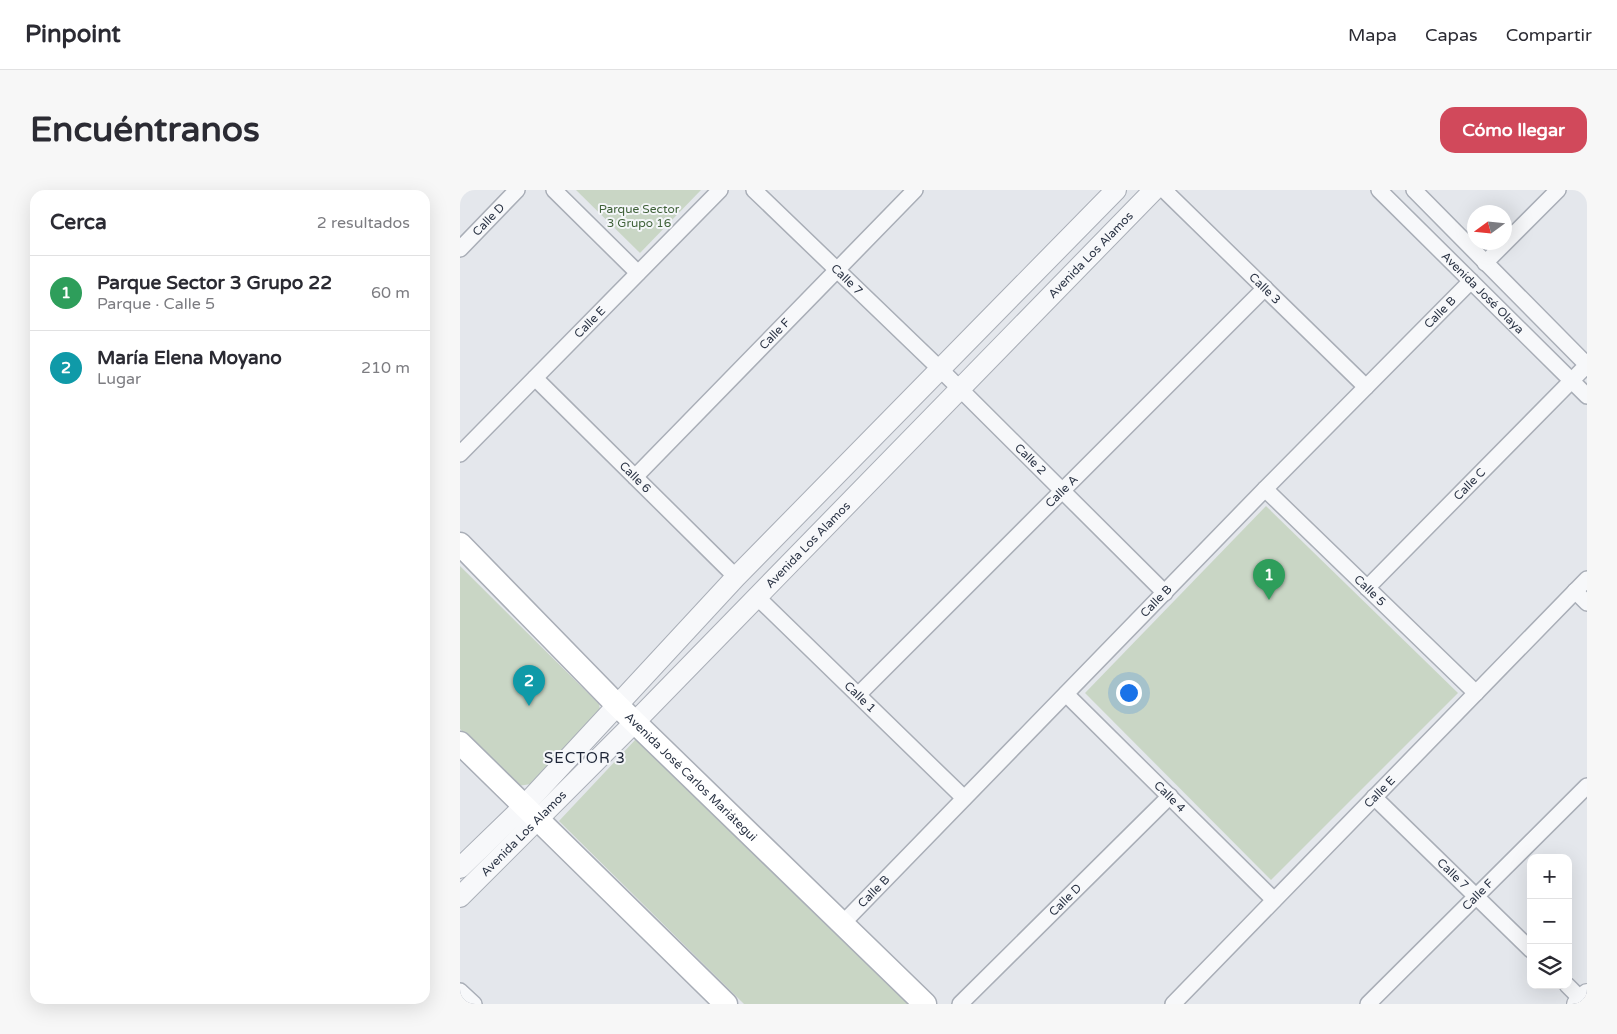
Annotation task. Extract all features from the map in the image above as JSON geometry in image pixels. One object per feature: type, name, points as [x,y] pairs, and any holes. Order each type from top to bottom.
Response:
[{"type":"main road","name":"Avenida José Carlos Mariátegui","points":[[460,544],[618,706],[925,1004]]},
{"type":"main road","points":[[460,743],[726,1004]]},
{"type":"street","name":"Calle D","points":[[460,249],[517,190]]},
{"type":"street","points":[[554,190],[638,274]]},
{"type":"street","name":"Calle E","points":[[460,454],[720,190]]},
{"type":"street","name":"Calle 7","points":[[754,190],[940,369]]},
{"type":"street","name":"Calle F","points":[[635,477],[915,190]]},
{"type":"street","name":"Avenida Los Alamos","points":[[460,898],[618,706],[736,577],[1116,190]]},
{"type":"street","name":"Avenida Los Alamos","points":[[460,868],[530,812],[635,722],[1154,190]]},
{"type":"street","name":"Calle 3","points":[[1164,190],[1366,387]]},
{"type":"street","name":"Avenida José Olaya","points":[[1380,190],[1587,396]]},
{"type":"street","name":"Avenida José Olaya","points":[[1414,190],[1587,365]]},
{"type":"street","points":[[1485,263],[1558,190]]},
{"type":"street","name":"Calle B","points":[[843,923],[1265,489],[1471,281]]},
{"type":"street","name":"Calle A","points":[[858,695],[1265,288]]},
{"type":"street","points":[[1572,381],[1587,365]]},
{"type":"street","name":"Calle 2","points":[[940,369],[1165,593]]},
{"type":"street","name":"Calle 6","points":[[535,378],[736,577]]},
{"type":"street","name":"Calle C","points":[[1368,588],[1572,381]]},
{"type":"street","name":"Calle 5","points":[[1265,489],[1476,693]]},
{"type":"street","name":"Calle E","points":[[1173,1004],[1587,579]]},
{"type":"street","points":[[1575,592],[1587,604]]},
{"type":"street","name":"Calle 1","points":[[756,596],[964,798]]},
{"type":"street","name":"Calle 4","points":[[1066,694],[1274,900]]},
{"type":"street","name":"Calle F","points":[[1368,1004],[1587,786]]},
{"type":"street","name":"Calle D","points":[[960,1004],[1170,796]]},
{"type":"street","name":"Calle 7","points":[[1374,797],[1527,946]]},
{"type":"street","points":[[1571,989],[1583,1000]]},
{"type":"street","points":[[460,991],[474,1004]]},
{"type":"green space","name":"Parque Sector 3 Grupo 16","points":[[576,190],[701,190],[640,253]]},
{"type":"green space","points":[[1266,506],[1458,693],[1271,880],[1085,693]]},
{"type":"green space","points":[[460,566],[599,704],[601,715],[531,784],[518,786],[460,729]]},
{"type":"green space","points":[[636,739],[909,1004],[744,1004],[559,821]]},
{"type":"place","name":"Parque Sector 3 Grupo 22","points":[[1269,600]]},
{"type":"place","name":"María Elena Moyano","points":[[529,706]]},
{"type":"district","name":"SECTOR 3","points":[[585,758]]}]
